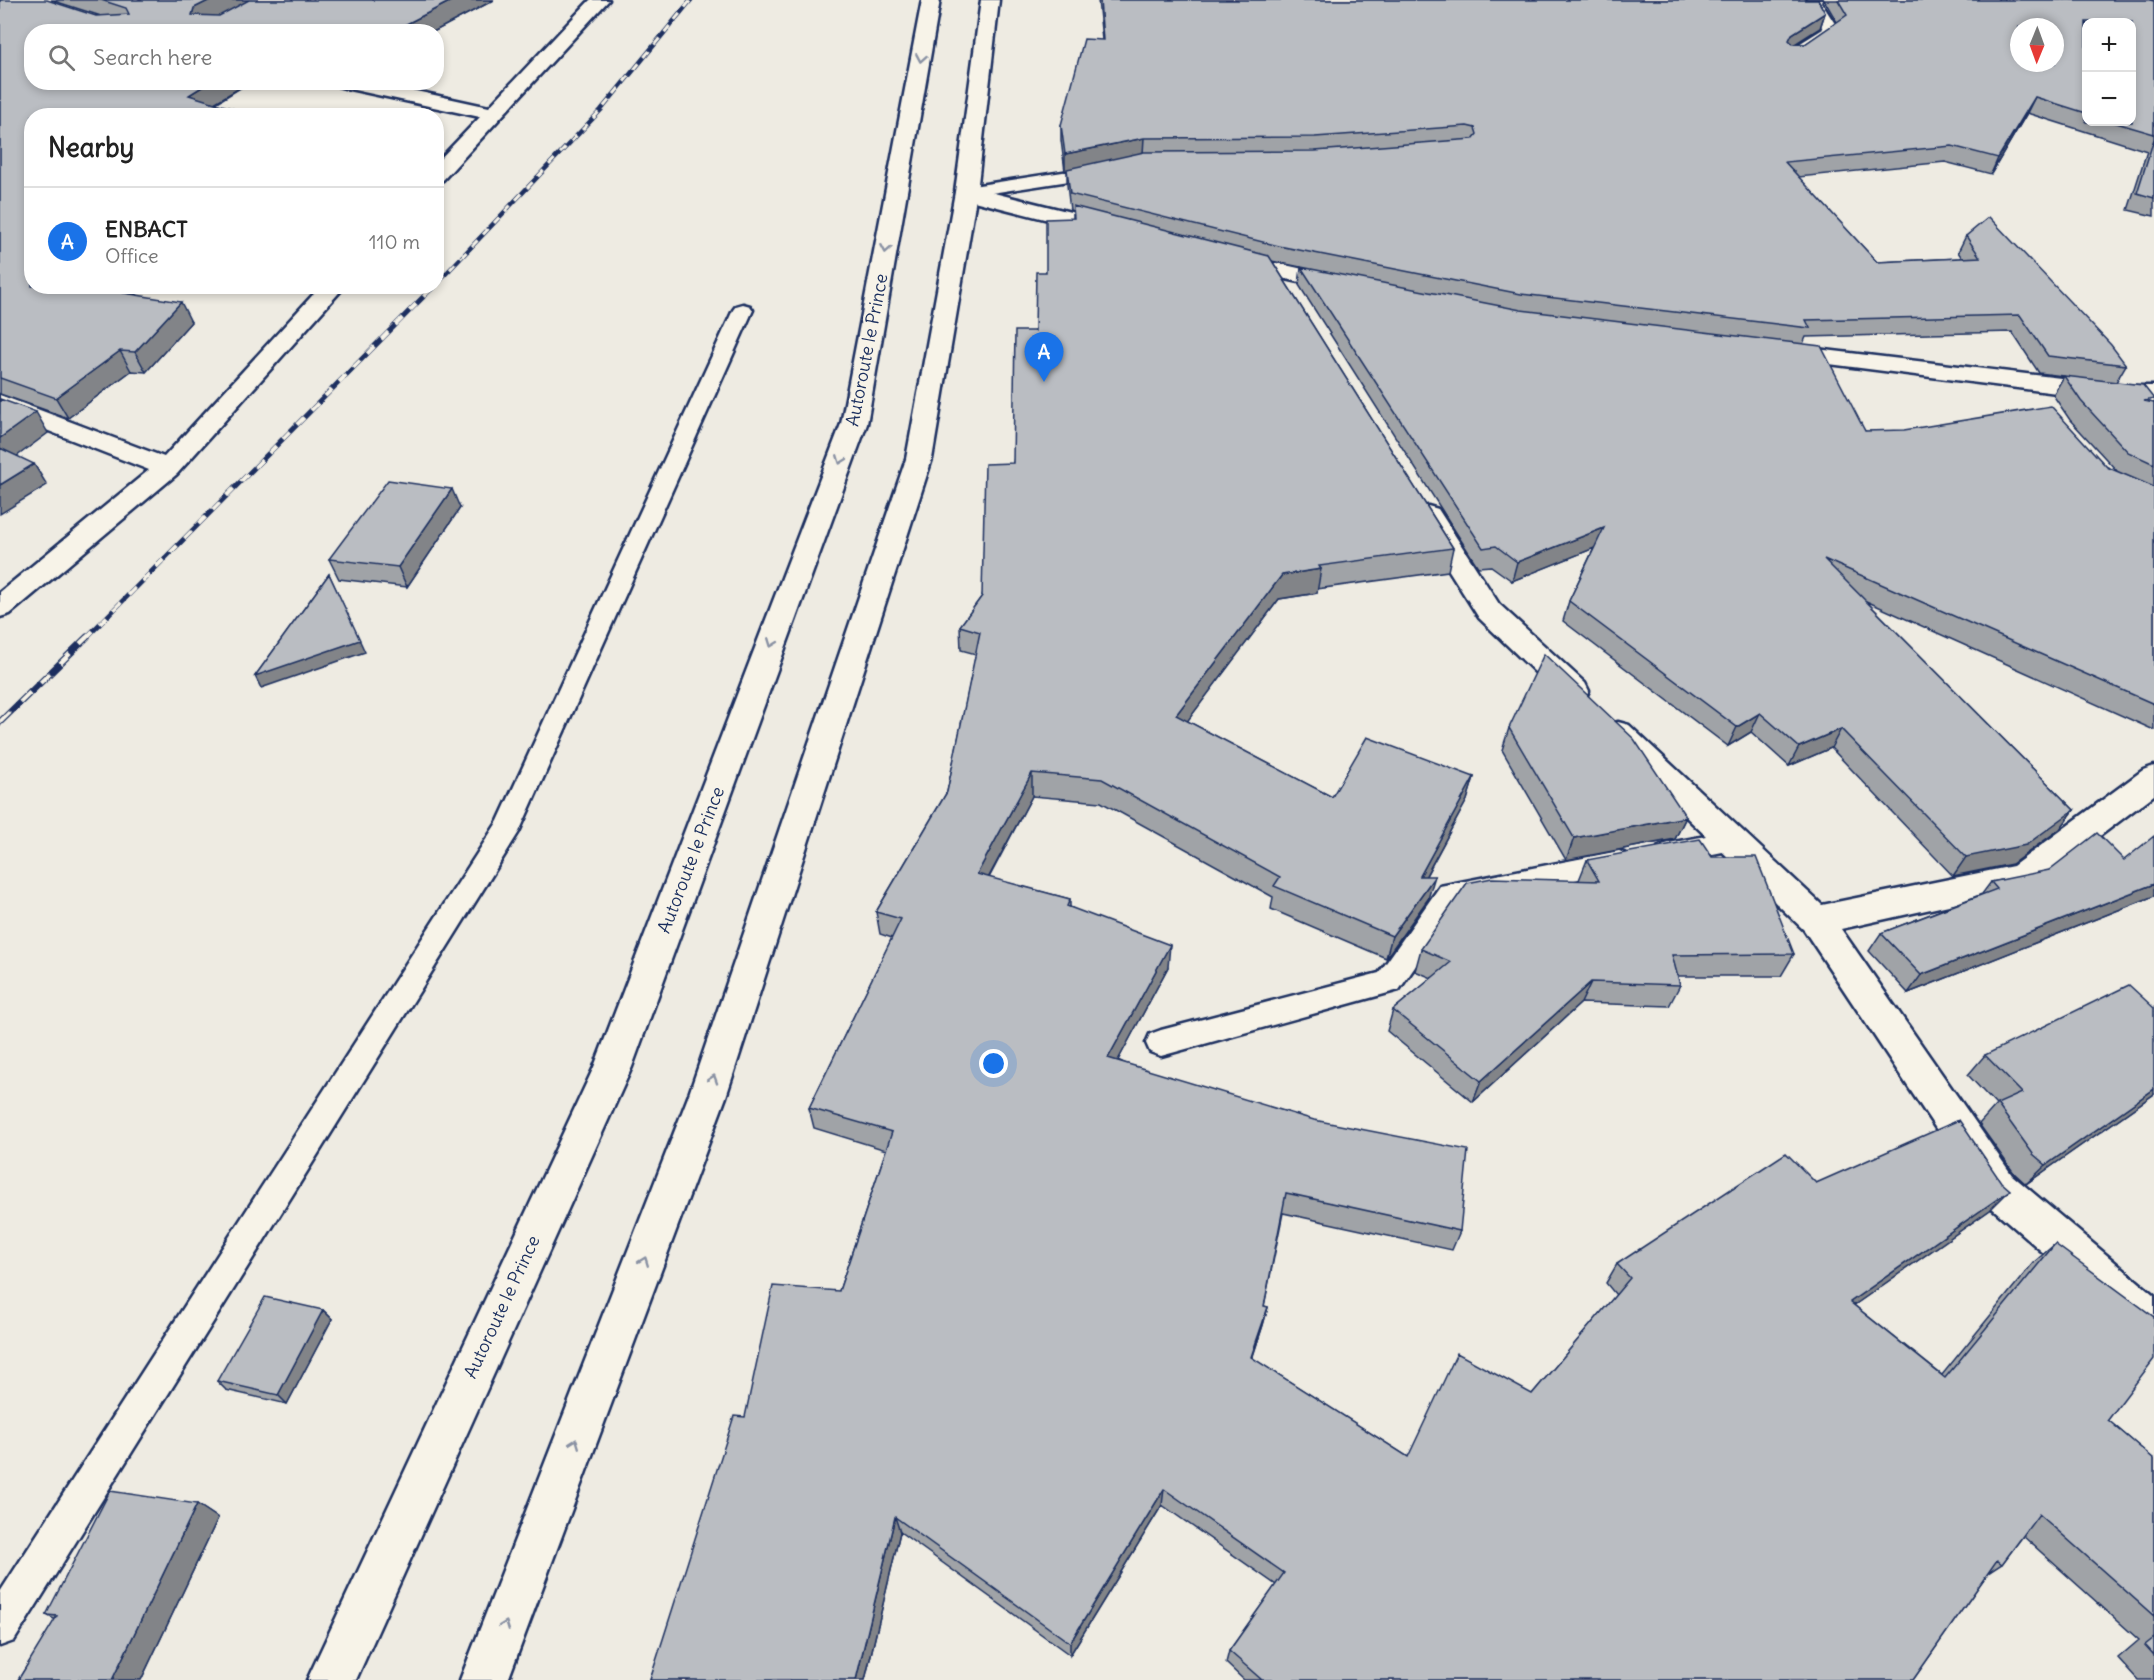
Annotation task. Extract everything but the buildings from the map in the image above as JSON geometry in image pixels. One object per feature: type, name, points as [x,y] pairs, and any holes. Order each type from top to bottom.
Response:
[{"type":"main road","points":[[444,167],[600,0]]},
{"type":"main road","name":"Autoroute le Prince","points":[[331,1680],[613,1067],[855,424],[931,0]]},
{"type":"main road","points":[[484,1680],[707,1097],[920,459],[966,192],[990,0]]},
{"type":"main road","points":[[382,90],[494,114]]},
{"type":"main road","points":[[966,192],[1127,234]]},
{"type":"main road","points":[[1219,257],[1276,272],[1368,290]]},
{"type":"main road","points":[[1276,272],[1295,302]]},
{"type":"main road","points":[[0,607],[168,468],[327,294]]},
{"type":"main road","points":[[1761,350],[2128,394],[2154,394]]},
{"type":"main road","points":[[2018,381],[2040,405]]},
{"type":"main road","points":[[0,403],[168,468]]},
{"type":"main road","points":[[1414,491],[1489,611],[1816,920],[1998,1188],[2154,1322]]},
{"type":"main road","points":[[1816,920],[2022,877],[2154,778]]},
{"type":"lane","points":[[1793,54],[1831,30],[1813,1],[1815,0]]},
{"type":"lane","points":[[966,192],[1085,176],[1120,167]]},
{"type":"lane","points":[[0,1627],[510,825],[743,310]]},
{"type":"lane","points":[[1161,1043],[1389,982],[1450,894],[1732,841]]},
{"type":"railway","points":[[444,276],[601,110],[691,0]]},
{"type":"railway","points":[[87,637],[426,294]]},
{"type":"railway","points":[[0,722],[87,637]]},
{"type":"place","name":"ENBACT","points":[[1044,382]]}]
